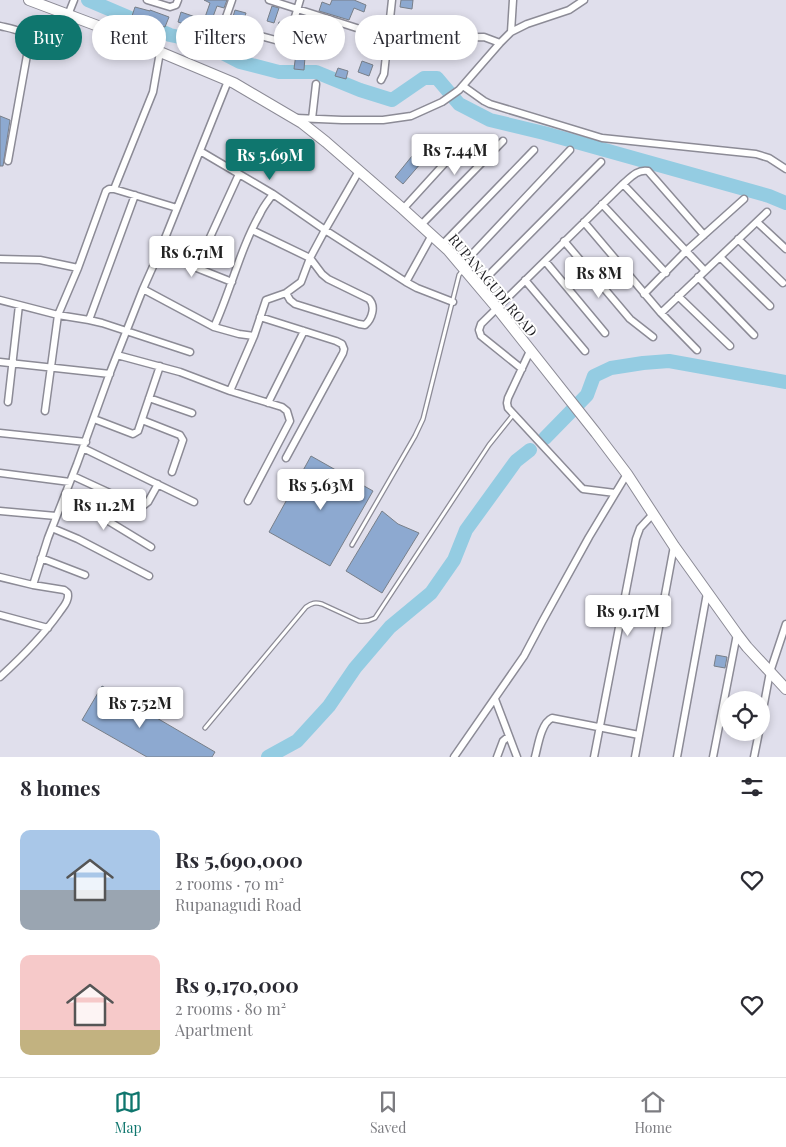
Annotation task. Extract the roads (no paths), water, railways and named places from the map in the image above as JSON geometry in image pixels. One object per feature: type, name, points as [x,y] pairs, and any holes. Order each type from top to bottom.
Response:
[{"type":"main road","name":"RUPANAGUDI ROAD","points":[[29,0],[71,7],[92,18]]},
{"type":"main road","name":"RUPANAGUDI ROAD","points":[[166,55],[228,81],[302,123],[403,209],[442,245],[497,308],[590,426],[627,474],[674,546],[747,648],[786,689]]},
{"type":"street","points":[[147,0],[170,7],[176,5],[178,0]]},
{"type":"street","points":[[232,0],[225,20],[227,26],[283,42],[289,37],[300,0]]},
{"type":"street","points":[[269,0],[355,27]]},
{"type":"street","points":[[390,15],[392,0]]},
{"type":"street","points":[[511,32],[513,0]]},
{"type":"street","points":[[294,118],[383,120],[411,116],[442,102],[461,88],[500,42],[511,32],[527,24],[569,10],[584,0]]},
{"type":"street","points":[[0,26],[24,34],[28,38],[29,44],[8,161]]},
{"type":"street","points":[[478,37],[490,38],[500,42]]},
{"type":"street","points":[[114,188],[153,92],[159,60]]},
{"type":"street","points":[[381,80],[384,74],[386,60]]},
{"type":"street","points":[[33,585],[56,516],[127,330],[228,81]]},
{"type":"street","points":[[312,119],[316,84]]},
{"type":"street","points":[[461,88],[490,104],[595,136],[756,154],[769,158],[786,169]]},
{"type":"street","points":[[421,225],[504,141]]},
{"type":"street","points":[[442,245],[534,150]]},
{"type":"street","points":[[463,267],[570,150]]},
{"type":"street","points":[[200,151],[273,194],[406,282],[453,302]]},
{"type":"street","points":[[478,286],[601,162]]},
{"type":"street","points":[[403,209],[444,164]]},
{"type":"street","points":[[522,369],[481,336],[479,330],[481,324],[602,204],[637,173],[642,170],[648,171],[704,235]]},
{"type":"street","points":[[230,391],[254,336],[266,300],[286,293],[301,282],[310,258],[359,171]]},
{"type":"street","points":[[196,268],[239,174]]},
{"type":"street","points":[[623,184],[705,271]]},
{"type":"street","points":[[45,411],[58,315],[78,268],[104,194],[108,189],[114,188],[177,208]]},
{"type":"street","points":[[214,327],[252,230],[273,194]]},
{"type":"street","points":[[89,320],[135,195]]},
{"type":"street","points":[[644,294],[686,251],[744,199]]},
{"type":"street","points":[[602,204],[666,273]]},
{"type":"street","points":[[661,313],[767,212]]},
{"type":"street","points":[[584,222],[644,294],[697,350]]},
{"type":"street","points":[[757,222],[786,249]]},
{"type":"street","points":[[252,230],[310,258],[328,279],[369,299],[374,307],[369,322],[365,325],[295,304],[286,293]]},
{"type":"street","points":[[406,282],[432,235]]},
{"type":"street","points":[[738,239],[783,283]]},
{"type":"street","points":[[564,241],[630,320],[653,337]]},
{"type":"street","points":[[159,253],[232,282]]},
{"type":"street","points":[[720,257],[770,306]]},
{"type":"street","points":[[0,259],[40,260],[78,268]]},
{"type":"street","points":[[545,261],[605,333]]},
{"type":"street","points":[[698,277],[754,335]]},
{"type":"street","points":[[525,280],[585,350]]},
{"type":"street","points":[[143,289],[214,327],[238,334],[254,336]]},
{"type":"street","points":[[678,296],[730,346]]},
{"type":"street","points":[[0,300],[127,330],[190,352]]},
{"type":"street","points":[[8,402],[19,305]]},
{"type":"street","points":[[260,316],[342,344],[344,349],[286,458]]},
{"type":"street","points":[[268,403],[304,331]]},
{"type":"street","points":[[530,351],[507,403],[508,408],[583,489],[615,493]]},
{"type":"street","points":[[118,355],[180,372],[230,391],[282,407],[287,411],[290,421],[248,501]]},
{"type":"street","points":[[0,362],[110,374]]},
{"type":"street","points":[[94,419],[133,434],[138,431],[160,366]]},
{"type":"street","points":[[149,398],[192,413]]},
{"type":"street","points":[[142,420],[180,435],[183,440],[172,472]]},
{"type":"street","points":[[0,433],[84,445],[194,502]]},
{"type":"street","points":[[0,473],[71,479],[138,506],[143,506],[148,502],[158,484]]},
{"type":"street","points":[[454,757],[524,656],[627,474]]},
{"type":"street","points":[[63,501],[105,519],[151,547]]},
{"type":"street","points":[[0,511],[56,516]]},
{"type":"street","points":[[594,757],[636,539],[640,528],[653,514]]},
{"type":"street","points":[[52,528],[85,542],[149,576]]},
{"type":"street","points":[[634,757],[674,546]]},
{"type":"street","points":[[41,558],[85,575]]},
{"type":"street","points":[[0,577],[64,590],[68,593],[66,604],[48,628],[23,656],[0,677]]},
{"type":"street","points":[[677,757],[708,593]]},
{"type":"street","points":[[0,623],[4,616],[48,628]]},
{"type":"street","points":[[766,691],[770,672],[786,624]]},
{"type":"street","points":[[713,757],[737,634]]},
{"type":"street","points":[[495,699],[517,757]]},
{"type":"street","points":[[535,757],[544,725],[547,720],[552,718],[639,735]]},
{"type":"street","points":[[497,757],[503,741],[509,736]]},
{"type":"street","points":[[754,757],[757,741]]},
{"type":"lane","points":[[352,545],[423,419],[463,267]]},
{"type":"lane","points":[[205,728],[311,603],[317,602],[359,621],[370,621],[375,618],[489,445],[513,415]]},
{"type":"waterway","points":[[88,0],[170,35],[198,41],[240,62],[279,72],[316,72],[360,90],[392,100],[424,78],[437,78],[459,104],[490,120],[544,133],[769,196],[786,203]]},
{"type":"waterway","points":[[545,438],[587,395],[594,376],[611,368],[669,361],[786,382]]},
{"type":"waterway","points":[[268,757],[297,741],[329,706],[355,668],[390,627],[431,593],[454,560],[466,530],[516,461],[530,450]]}]
